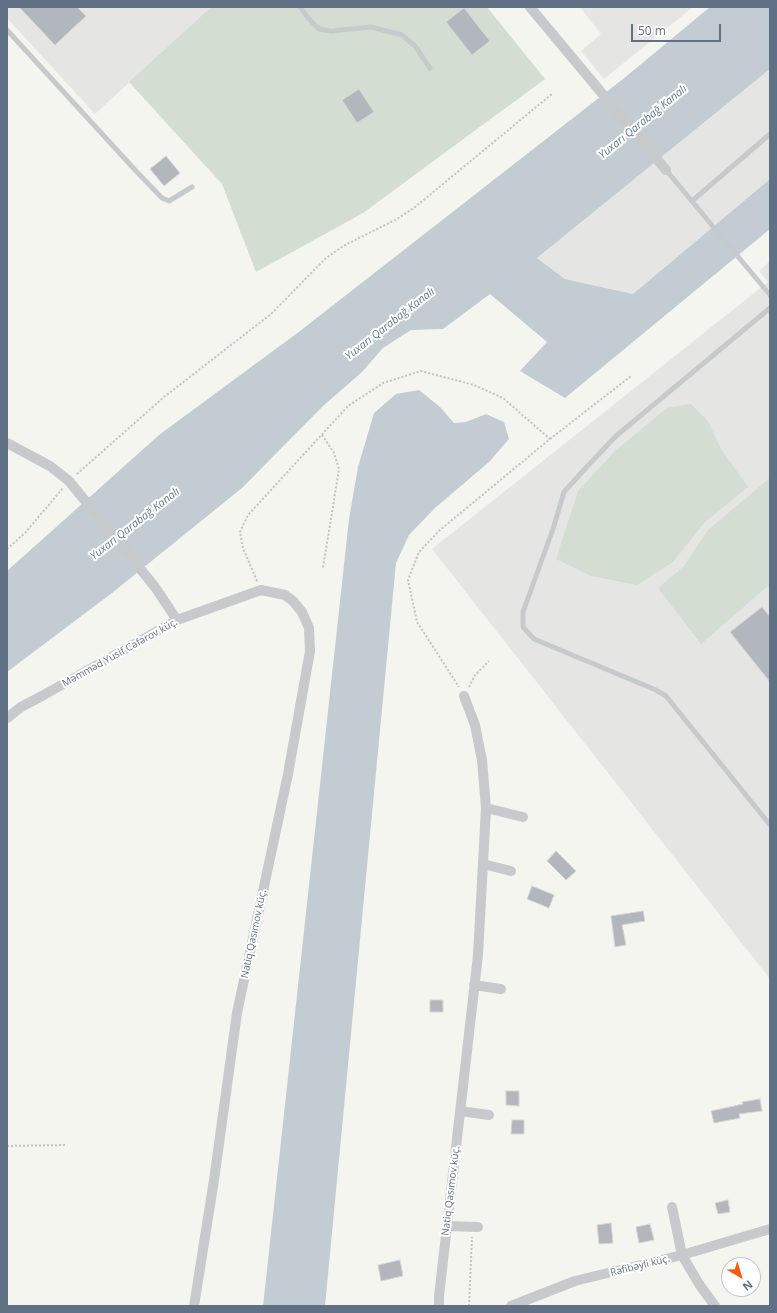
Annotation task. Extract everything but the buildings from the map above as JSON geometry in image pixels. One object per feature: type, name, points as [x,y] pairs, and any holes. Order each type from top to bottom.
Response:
[{"type":"street","points":[[530,7],[666,170]]},
{"type":"street","points":[[7,443],[50,466],[69,481],[86,500],[155,587],[177,620]]},
{"type":"street","name":"Məmməd Yusif Cəfərov küç.","points":[[7,718],[21,706],[42,696],[177,620],[261,590]]},
{"type":"street","name":"Natiq Qasımov küç.","points":[[194,1306],[214,1180],[237,1013],[288,774],[310,651],[309,628],[302,612],[293,601],[285,595],[261,590]]},
{"type":"street","name":"Natiq Qasımov küç.","points":[[439,1306],[438,1296],[478,956],[486,808],[482,760],[475,725],[464,696]]},
{"type":"street","points":[[486,808],[523,817]]},
{"type":"street","points":[[483,864],[511,871]]},
{"type":"street","points":[[474,985],[501,989]]},
{"type":"street","points":[[460,1111],[489,1115]]},
{"type":"street","points":[[672,1207],[682,1255],[699,1284],[715,1306]]},
{"type":"street","points":[[447,1226],[475,1231]]},
{"type":"street","name":"Rəfibəyli küç.","points":[[511,1306],[575,1281],[682,1255],[770,1229]]},
{"type":"lane","points":[[300,7],[308,19],[319,29],[332,31],[371,27],[402,35],[415,46],[430,68]]},
{"type":"lane","points":[[7,30],[162,198],[169,201],[192,187]]},
{"type":"lane","points":[[692,201],[770,134]]},
{"type":"lane","points":[[666,170],[770,295]]},
{"type":"lane","points":[[770,308],[616,436],[564,492],[553,529],[523,612],[523,627],[534,639],[656,690],[666,696],[770,825]]},
{"type":"path","points":[[7,550],[25,533],[69,481],[164,397],[271,314],[325,259],[343,246],[397,219],[415,207],[552,94]]},
{"type":"path","points":[[261,590],[243,548],[240,532],[248,515],[348,406],[383,383],[421,371],[474,385],[503,398],[550,439]]},
{"type":"path","points":[[489,661],[475,675],[464,696],[417,622],[408,580],[418,552],[440,530],[550,439],[631,376]]},
{"type":"path","points":[[322,436],[334,453],[339,469],[323,568]]},
{"type":"path","points":[[7,1146],[65,1146]]},
{"type":"path","points":[[469,1306],[475,1231]]},
{"type":"shaded area","points":[[7,7],[211,7],[95,114],[7,18]]},
{"type":"shaded area","points":[[211,7],[487,7],[545,79],[363,213],[256,272],[222,184],[129,82]]},
{"type":"shaded area","points":[[580,7],[693,7],[604,79],[581,51],[601,34]]},
{"type":"shaded area","points":[[770,69],[770,179],[633,294],[565,279],[537,258]]},
{"type":"shaded area","points":[[770,261],[770,979],[432,549],[768,282],[759,271]]},
{"type":"shaded area","points":[[691,404],[708,421],[721,449],[748,487],[704,523],[673,562],[637,585],[591,576],[556,559],[578,491],[615,451],[667,408]]},
{"type":"shaded area","points":[[770,478],[770,584],[701,644],[658,588],[683,567],[708,530]]},
{"type":"water","name":"Yuxarı Qarabağ Kanalı","points":[[710,7],[770,7],[770,69],[537,258],[565,279],[633,294],[770,179],[770,229],[565,398],[520,371],[547,342],[490,294],[443,329],[411,330],[383,348],[362,372],[322,407],[242,488],[112,593],[7,672],[7,571],[159,435],[300,331],[623,79]]},
{"type":"water","points":[[419,390],[440,407],[454,423],[466,422],[486,414],[504,422],[509,439],[489,462],[435,508],[409,535],[396,563],[325,1306],[263,1306],[349,519],[358,467],[374,413],[396,394]]}]
